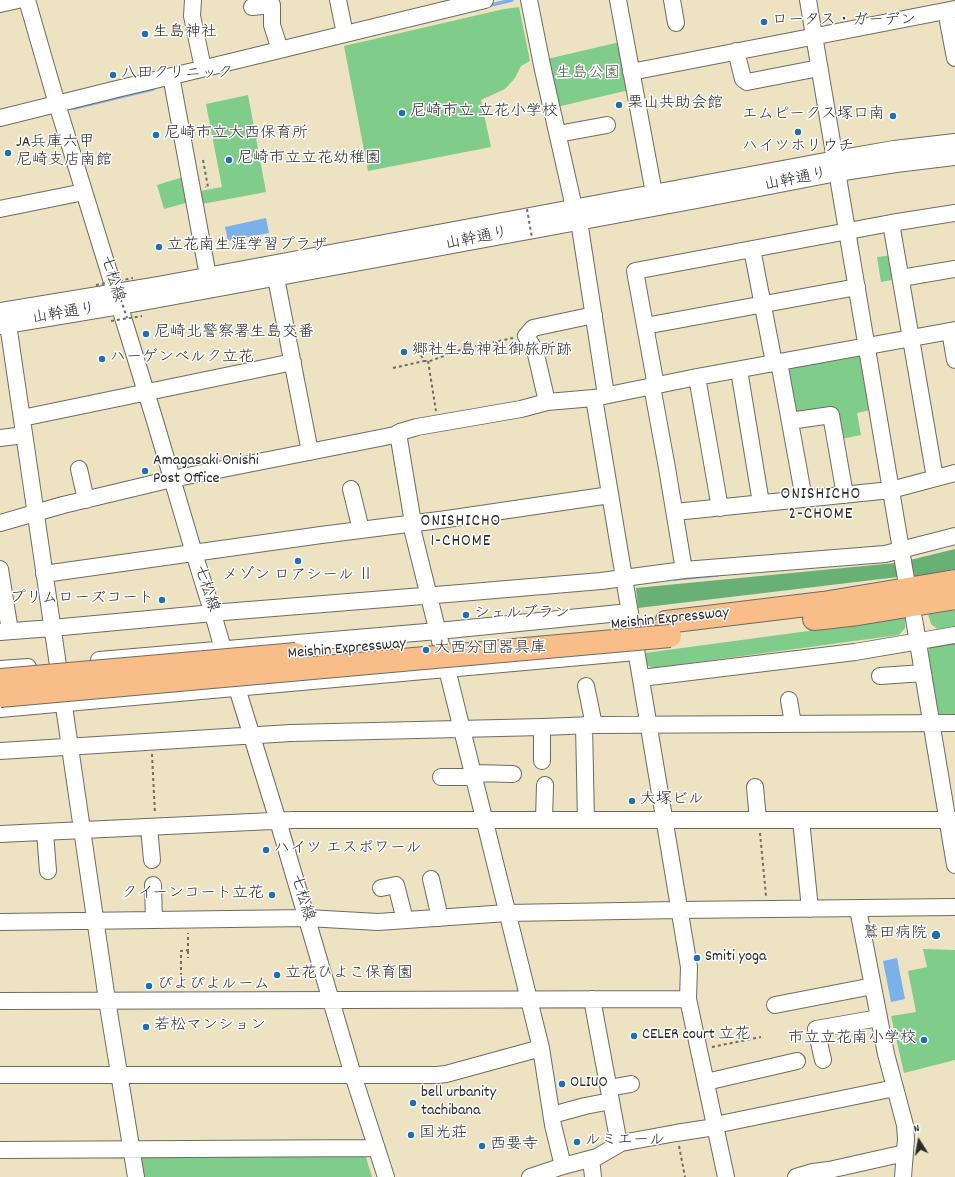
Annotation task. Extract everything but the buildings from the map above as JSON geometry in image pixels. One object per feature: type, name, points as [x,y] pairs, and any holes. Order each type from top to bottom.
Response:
[{"type":"highway","name":"Meishin Expressway","points":[[0,696],[668,629],[955,581]]},
{"type":"highway","name":"Meishin Expressway","points":[[0,680],[858,614],[955,598]]},
{"type":"street","points":[[0,4],[18,0]]},
{"type":"street","name":"七松線","points":[[27,0],[84,192],[119,299],[223,649],[252,735],[353,1074],[386,1177]]},
{"type":"street","points":[[193,0],[192,16],[203,68]]},
{"type":"street","points":[[338,0],[345,34]]},
{"type":"street","points":[[0,118],[485,0]]},
{"type":"street","points":[[529,0],[577,215],[594,315],[610,495],[689,967],[688,999],[726,1177]]},
{"type":"street","points":[[618,0],[654,193]]},
{"type":"street","points":[[672,0],[676,23]]},
{"type":"street","points":[[808,0],[906,579]]},
{"type":"street","points":[[252,7],[272,5],[272,26],[280,50]]},
{"type":"street","points":[[631,72],[950,10],[955,58]]},
{"type":"street","points":[[736,51],[743,79],[747,82],[819,68]]},
{"type":"street","points":[[173,84],[208,276]]},
{"type":"street","points":[[558,134],[607,125]]},
{"type":"street","name":"山幹通り","points":[[0,311],[119,299],[276,278],[577,215],[836,166],[894,149],[955,142]]},
{"type":"street","name":"山幹通り","points":[[4,325],[119,299],[208,276],[577,215],[654,193],[836,166],[896,164],[955,157]]},
{"type":"street","points":[[0,209],[84,192]]},
{"type":"street","points":[[684,570],[635,271],[891,223],[955,213]]},
{"type":"street","points":[[891,223],[935,478]]},
{"type":"street","points":[[752,249],[790,421],[804,499]]},
{"type":"street","points":[[900,278],[955,269]]},
{"type":"street","points":[[276,278],[310,452]]},
{"type":"street","points":[[645,326],[857,287]]},
{"type":"street","points":[[547,402],[535,350],[526,336],[533,328],[594,315]]},
{"type":"street","points":[[4,325],[22,418],[107,1000],[136,1177]]},
{"type":"street","points":[[0,523],[172,479],[395,435],[417,427],[547,402],[600,396],[952,330],[955,360]]},
{"type":"street","points":[[22,418],[293,362]]},
{"type":"street","points":[[739,370],[761,504]]},
{"type":"street","points":[[697,377],[720,508]]},
{"type":"street","points":[[790,421],[831,415],[846,495]]},
{"type":"street","points":[[398,433],[413,523],[413,532],[541,1048],[553,1125],[563,1166]]},
{"type":"street","points":[[0,438],[24,434]]},
{"type":"street","points":[[79,469],[86,500]]},
{"type":"street","points":[[675,512],[891,490],[955,473]]},
{"type":"street","points":[[350,489],[361,530]]},
{"type":"street","points":[[44,574],[610,495]]},
{"type":"street","points":[[0,569],[5,631],[430,596],[601,581],[684,570],[885,554],[955,536]]},
{"type":"street","points":[[0,669],[438,631],[630,612]]},
{"type":"street","points":[[914,619],[931,723],[951,820],[955,865]]},
{"type":"street","points":[[641,678],[855,652],[955,635]]},
{"type":"street","points":[[0,709],[636,652]]},
{"type":"street","points":[[880,676],[922,673]]},
{"type":"street","points":[[586,686],[589,725],[586,820]]},
{"type":"street","points":[[789,700],[793,724]]},
{"type":"street","points":[[0,751],[291,733],[648,724],[955,723]]},
{"type":"street","points":[[542,727],[542,761]]},
{"type":"street","points":[[441,777],[513,774]]},
{"type":"street","points":[[544,820],[545,785]]},
{"type":"street","points":[[755,787],[758,820]]},
{"type":"street","points":[[801,820],[810,909]]},
{"type":"street","points":[[0,834],[278,821],[951,820]]},
{"type":"street","points":[[152,827],[152,860]]},
{"type":"street","points":[[45,832],[48,871]]},
{"type":"street","points":[[431,879],[440,918]]},
{"type":"street","points":[[153,885],[154,920]]},
{"type":"street","points":[[381,888],[396,886],[405,920]]},
{"type":"street","points":[[0,922],[307,918],[366,922],[507,913],[955,907]]},
{"type":"street","points":[[858,909],[886,1054],[905,1125],[906,1139],[903,1177]]},
{"type":"street","points":[[775,1005],[873,986]]},
{"type":"street","points":[[0,1001],[688,999]]},
{"type":"street","points":[[592,1000],[619,1144]]},
{"type":"street","points":[[823,1060],[816,1029],[879,1018]]},
{"type":"street","points":[[0,1075],[446,1074],[541,1048]]},
{"type":"street","points":[[706,1082],[797,1061]]},
{"type":"street","points":[[552,1115],[585,1106],[631,1084]]},
{"type":"street","points":[[530,1177],[597,1157],[619,1144],[716,1127],[720,1124],[895,1088]]},
{"type":"street","points":[[0,1150],[376,1148]]},
{"type":"street","points":[[796,1177],[813,1172],[829,1170],[905,1153]]},
{"type":"street","points":[[591,1159],[593,1177]]},
{"type":"path","points":[[527,209],[532,238]]},
{"type":"path","points":[[111,321],[119,299],[133,278]]},
{"type":"path","points":[[96,284],[142,316]]},
{"type":"path","points":[[393,368],[430,361],[466,348],[526,336]]},
{"type":"path","points":[[417,344],[421,355],[426,361],[438,424]]},
{"type":"path","points":[[152,741],[152,827]]},
{"type":"path","points":[[758,820],[767,910]]},
{"type":"path","points":[[188,920],[188,958]]},
{"type":"path","points":[[181,1000],[181,951],[188,950]]},
{"type":"path","points":[[699,1050],[761,1037]]},
{"type":"path","points":[[676,1133],[685,1177]]},
{"type":"green space","points":[[519,7],[530,61],[521,66],[515,78],[505,89],[481,100],[491,147],[368,171],[344,46],[504,9]]},
{"type":"green space","name":"生島公園","points":[[620,42],[629,90],[557,107],[547,59]]},
{"type":"green space","points":[[248,95],[266,192],[202,204],[200,191],[222,187],[206,104]]},
{"type":"green space","points":[[183,177],[189,202],[164,209],[157,185]]},
{"type":"green space","points":[[892,255],[897,279],[881,282],[877,257]]},
{"type":"green space","points":[[862,355],[871,410],[857,413],[861,435],[841,439],[836,411],[795,414],[784,369],[789,366]]},
{"type":"green space","points":[[955,549],[955,569],[913,577],[910,560]]},
{"type":"green space","points":[[895,563],[898,577],[638,608],[636,588]]},
{"type":"green space","points":[[955,610],[955,626],[937,629],[931,624],[928,614]]},
{"type":"green space","points":[[905,618],[905,628],[899,635],[653,668],[646,665],[645,653]]},
{"type":"green space","points":[[955,642],[955,716],[942,716],[936,713],[928,651],[931,646]]},
{"type":"green space","points":[[923,949],[955,950],[955,1060],[904,1073],[891,1016],[916,1012],[908,971],[927,967]]},
{"type":"green space","points":[[144,1154],[365,1154],[372,1177],[144,1177],[141,1158]]},
{"type":"water","points":[[266,218],[269,233],[228,241],[225,227]]},
{"type":"water","points":[[897,958],[905,999],[891,1002],[883,961]]},
{"type":"waterway","points":[[487,6],[512,0]]},
{"type":"waterway","points":[[70,107],[74,108],[153,89]]},
{"type":"waterway","points":[[675,579],[717,575]]},
{"type":"place","name":"ロータス・ガーデン","points":[[764,22]]},
{"type":"place","name":"生島神社","points":[[145,34]]},
{"type":"place","name":"八田クリニック","points":[[113,75]]},
{"type":"place","name":"栗山共助会館","points":[[619,105]]},
{"type":"place","name":"尼崎市立 立花小学校","points":[[402,113]]},
{"type":"place","name":"エムピークス塚口南","points":[[893,116]]},
{"type":"place","name":"ハイツホリウチ","points":[[798,132]]},
{"type":"place","name":"尼崎市立大西保育所","points":[[156,135]]},
{"type":"place","name":"JA兵庫六甲 尼崎支店南館","points":[[8,153]]},
{"type":"place","name":"尼崎市立立花幼稚園","points":[[229,160]]},
{"type":"place","name":"立花南生涯学習プラザ","points":[[159,247]]},
{"type":"place","name":"尼崎北警察署生島交番","points":[[146,334]]},
{"type":"place","name":"郷社生島神社御旅所跡","points":[[404,352]]},
{"type":"place","name":"ハーゲンベルク立花","points":[[102,359]]},
{"type":"place","name":"Amagasaki Onishi Post Office","points":[[145,471]]},
{"type":"place","name":"メゾン ロアシール Ⅱ","points":[[298,561]]},
{"type":"place","name":"プリムローズコート","points":[[162,600]]},
{"type":"place","name":"シェルブラン","points":[[466,615]]},
{"type":"place","name":"大西分団器具庫","points":[[426,650]]},
{"type":"place","name":"大塚ビル","points":[[632,801]]},
{"type":"place","name":"ハイツ エスポワール","points":[[266,850]]},
{"type":"place","name":"クイーンコート立花","points":[[272,895]]},
{"type":"place","name":"鷲田病院","points":[[936,935]]},
{"type":"place","name":"Smiti yoga","points":[[697,958]]},
{"type":"place","name":"立花ひよこ保育園","points":[[277,975]]},
{"type":"place","name":"ぴよぴよルーム","points":[[149,986]]},
{"type":"place","name":"若松マンション","points":[[146,1027]]},
{"type":"place","name":"CELER court 立花","points":[[634,1036]]},
{"type":"place","name":"市立立花南小学校","points":[[924,1040]]},
{"type":"place","name":"OLIUO","points":[[562,1084]]},
{"type":"place","name":"bell urbanity tachibana","points":[[413,1103]]},
{"type":"place","name":"国光荘","points":[[411,1135]]},
{"type":"place","name":"ルミエール","points":[[577,1142]]},
{"type":"place","name":"西要寺","points":[[482,1146]]},
{"type":"district","name":"ONISHICHO 2-CHOME","points":[[821,506]]},
{"type":"district","name":"ONISHICHO 1-CHOME","points":[[461,533]]}]
